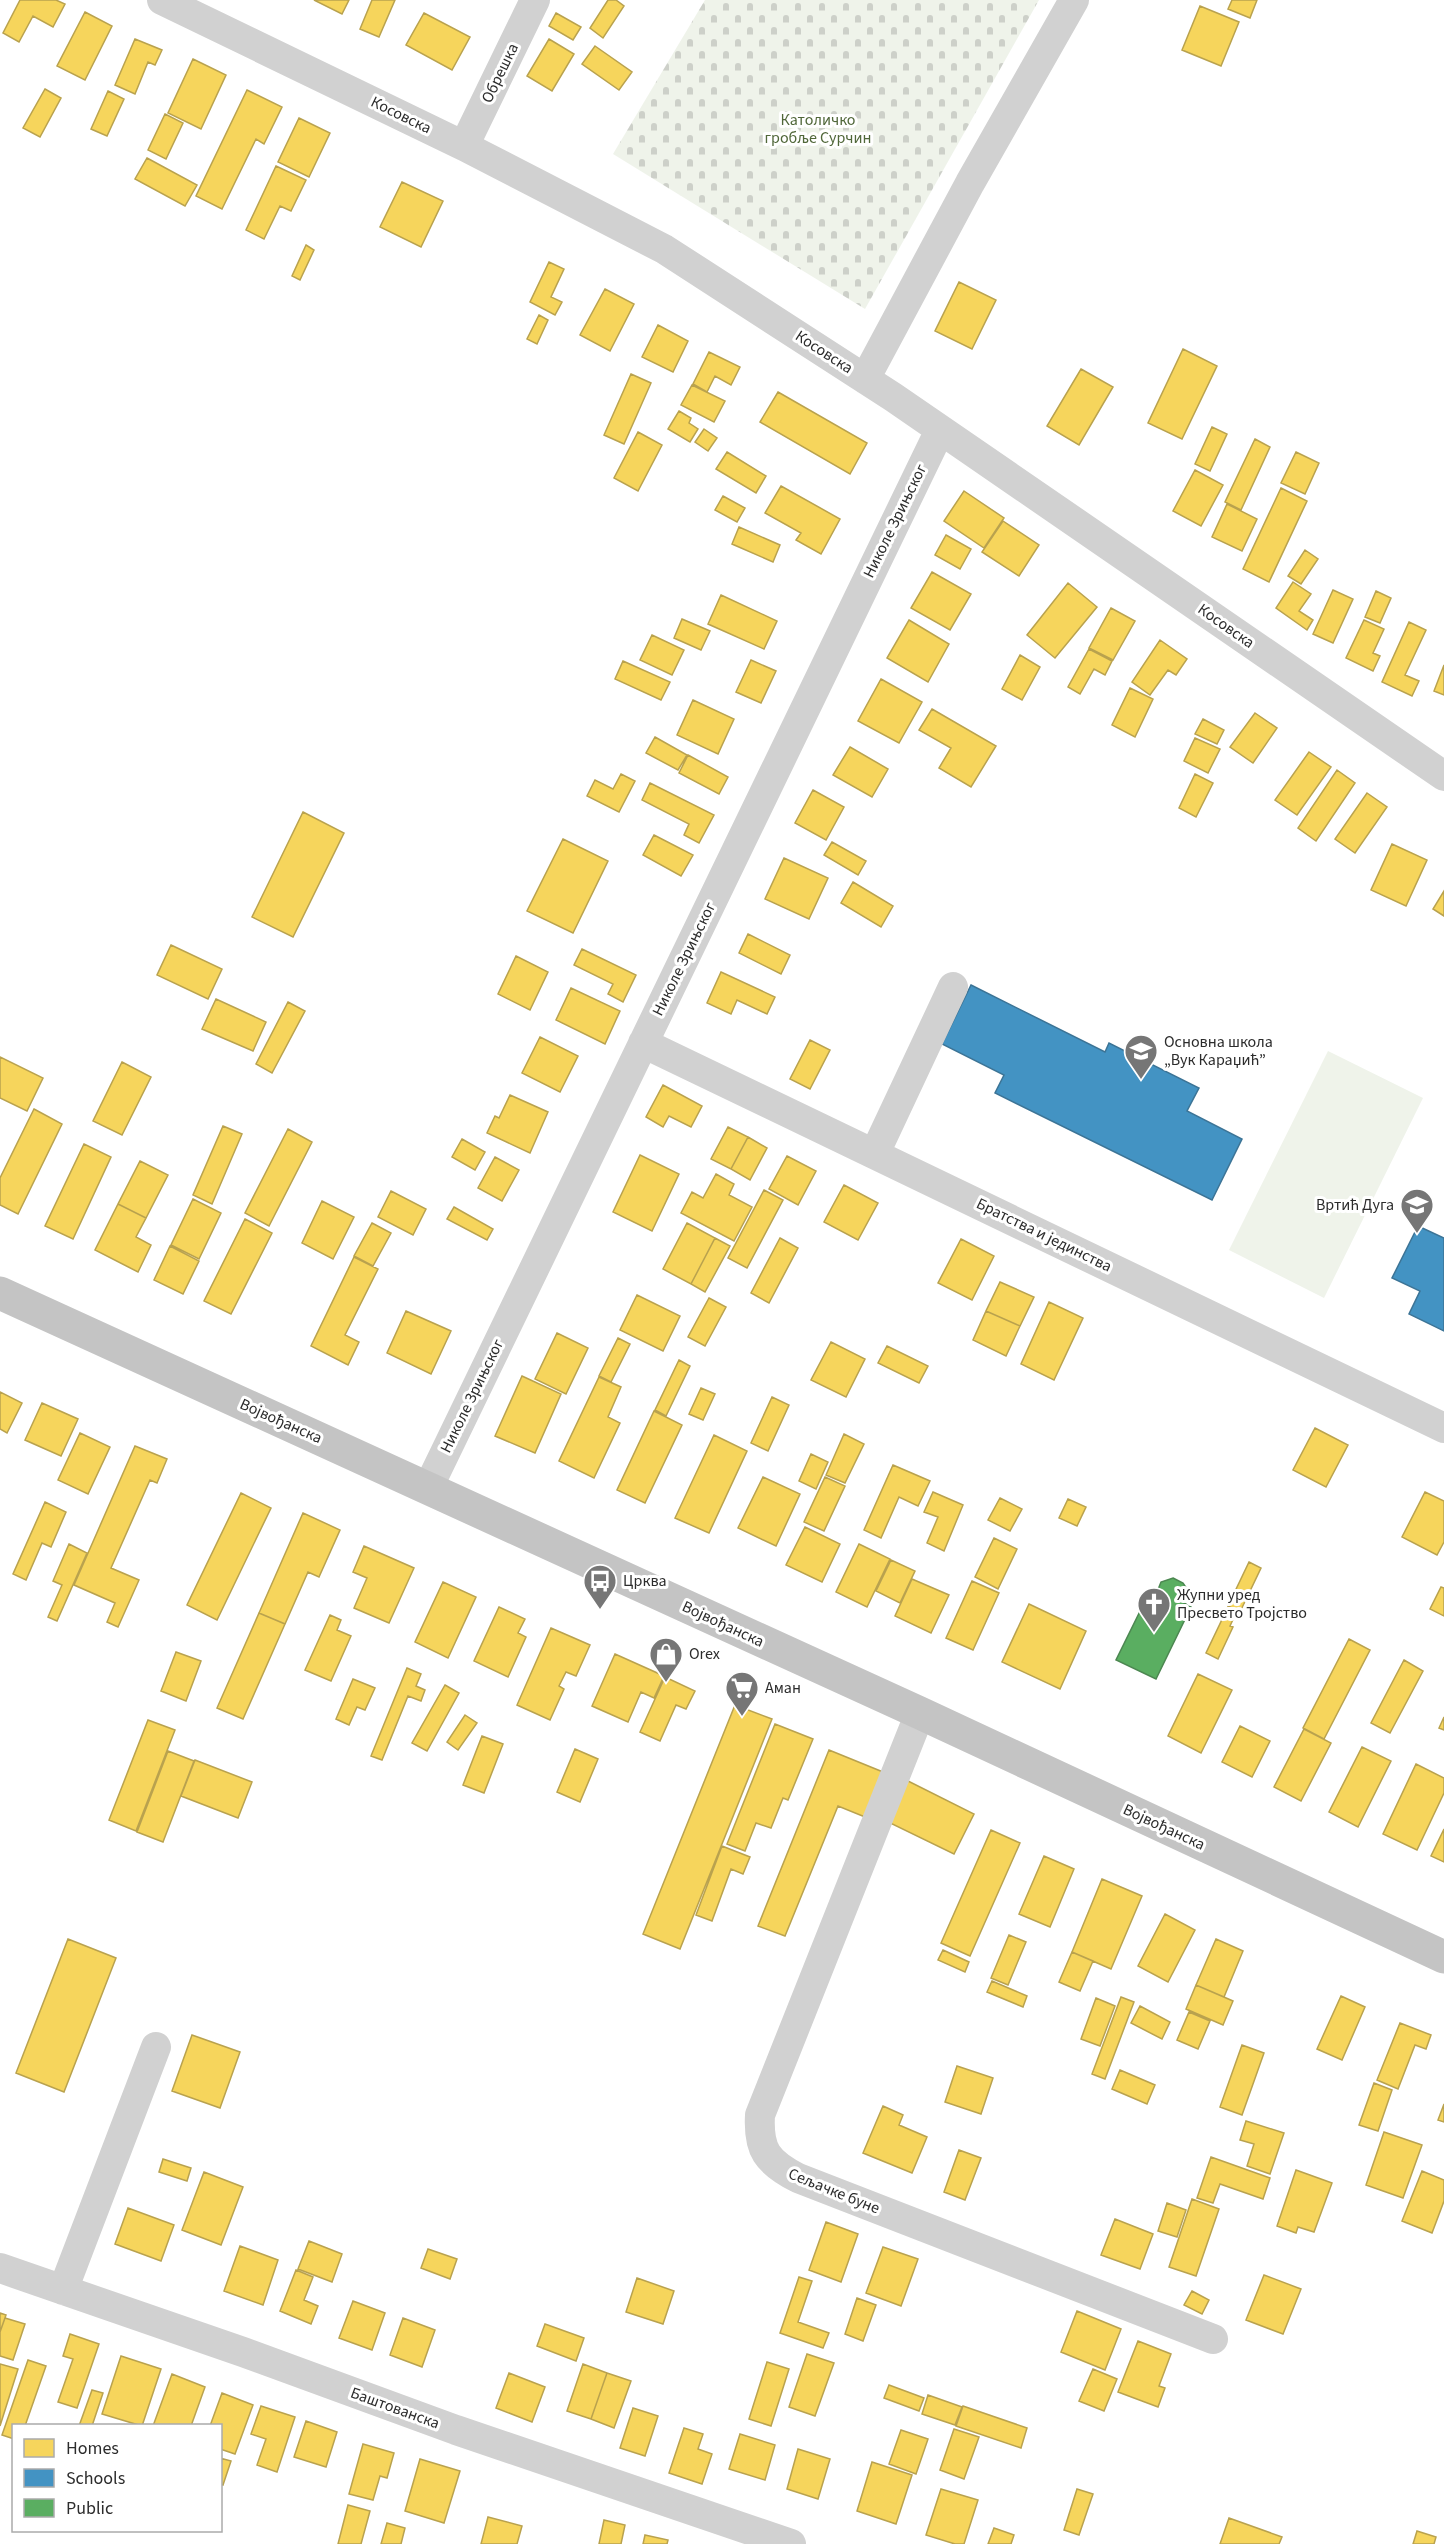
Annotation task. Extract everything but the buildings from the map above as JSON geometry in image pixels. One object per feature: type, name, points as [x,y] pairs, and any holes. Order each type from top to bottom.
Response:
[{"type":"main road","name":"Војвођанска","points":[[0,1293],[920,1713],[1444,1957]]},
{"type":"street","name":"Косовска","points":[[162,0],[465,146],[654,244],[865,379],[1444,776]]},
{"type":"street","name":"Обрешка","points":[[465,146],[535,0]]},
{"type":"street","points":[[865,379],[970,183],[1074,0]]},
{"type":"street","name":"Николе Зрињског","points":[[428,1488],[940,430]]},
{"type":"street","points":[[875,1154],[953,987]]},
{"type":"street","name":"Братства и јединства","points":[[643,1042],[1444,1428]]},
{"type":"street","name":"Сељачке буне","points":[[920,1713],[760,2115],[764,2151],[782,2170],[798,2178],[1213,2339]]},
{"type":"street","points":[[63,2290],[156,2047]]},
{"type":"street","name":"Баштованска","points":[[0,2268],[456,2430],[791,2544]]},
{"type":"green space","name":"Католичко гробље Сурчин","points":[[705,0],[1039,0],[865,309],[613,154]]},
{"type":"green space","points":[[1328,1051],[1423,1098],[1324,1298],[1229,1250]]},
{"type":"place","name":"Основна школа „Вук Караџић”","points":[[1141,1080]]},
{"type":"place","name":"Вртић Дуга","points":[[1417,1234]]},
{"type":"place","name":"Црква","points":[[600,1610]]},
{"type":"place","name":"Жупни уред Пресвето Тројство","points":[[1154,1633]]},
{"type":"place","name":"Orex","points":[[666,1683]]},
{"type":"place","name":"Аман","points":[[742,1717]]}]
